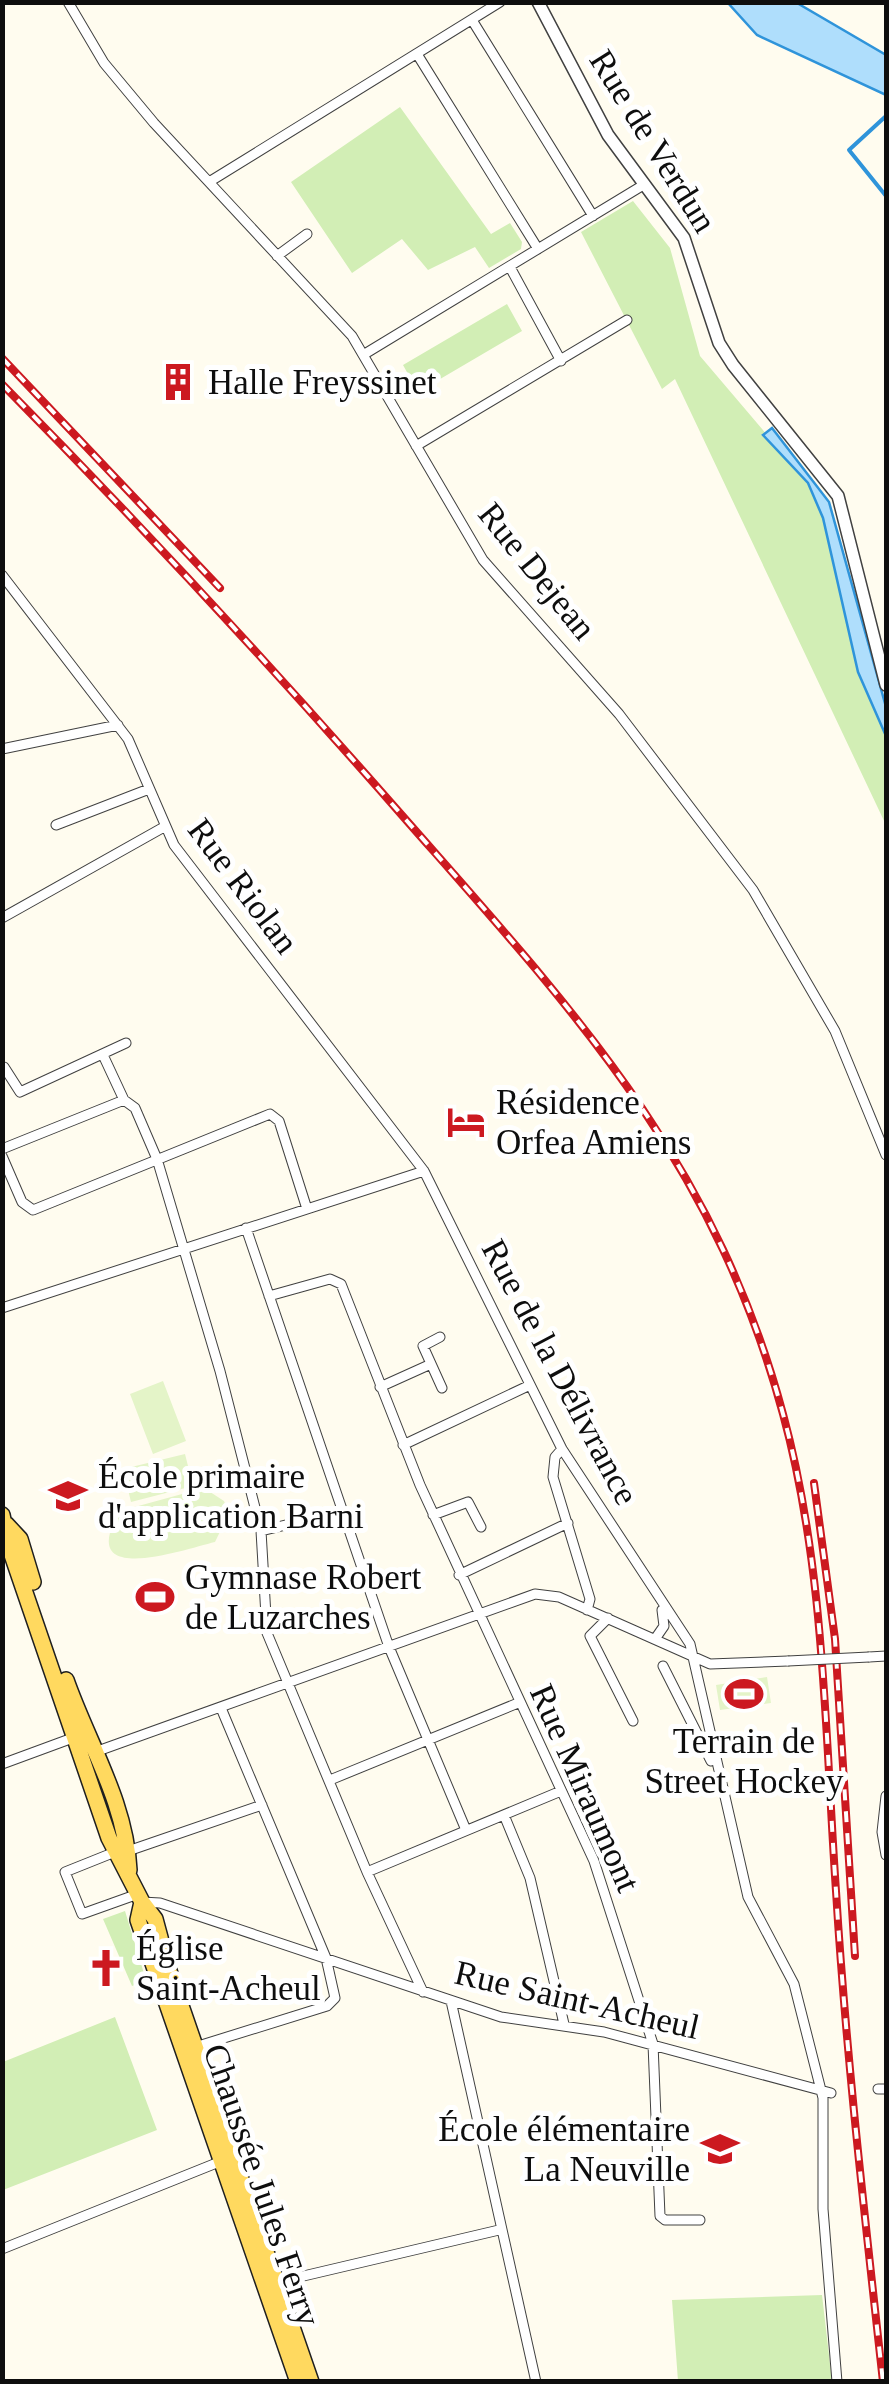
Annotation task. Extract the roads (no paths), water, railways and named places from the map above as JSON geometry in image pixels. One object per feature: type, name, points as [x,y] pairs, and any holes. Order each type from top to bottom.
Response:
[{"type":"main road","name":"Chaussée Jules Ferry","points":[[4,1522],[140,1898],[138,1920],[245,2193],[311,2382]]},
{"type":"main road","points":[[140,1898],[154,1919],[229,2158]]},
{"type":"main road","name":"Chaussée Jules Ferry","points":[[229,2158],[298,2382]]},
{"type":"street","name":"Rue Dejean","points":[[68,2],[104,62],[352,336],[484,560],[619,714],[773,920],[835,1031],[886,1154]]},
{"type":"street","points":[[209,182],[500,2]]},
{"type":"street","name":"Rue de Verdun","points":[[538,2],[608,135],[693,256],[719,342],[732,365],[838,496],[886,685]]},
{"type":"street","points":[[472,20],[593,216]]},
{"type":"street","points":[[416,54],[538,249]]},
{"type":"street","points":[[363,355],[512,269],[645,184]]},
{"type":"street","points":[[277,256],[307,234]]},
{"type":"street","points":[[512,269],[561,361]]},
{"type":"street","points":[[416,446],[627,320]]},
{"type":"street","name":"Rue Riolan","points":[[4,580],[118,725],[164,828],[424,1171]]},
{"type":"street","points":[[2,749],[118,725]]},
{"type":"street","points":[[56,825],[148,789]]},
{"type":"street","points":[[2,918],[164,828]]},
{"type":"street","points":[[4,1067],[20,1092],[126,1043]]},
{"type":"street","points":[[103,1055],[124,1100],[135,1108],[157,1158],[184,1248],[260,1531],[267,1633],[367,1872],[423,1992]]},
{"type":"street","points":[[124,1100],[2,1152],[22,1202],[33,1210],[270,1114],[279,1120],[307,1208]]},
{"type":"street","points":[[2,1308],[424,1171]]},
{"type":"street","name":"Rue de la Délivrance","points":[[424,1171],[562,1449],[696,1658],[714,1760],[748,1897],[794,1984],[820,2088],[823,2209],[836,2382]]},
{"type":"street","points":[[246,1228],[339,1512],[389,1647],[466,1830]]},
{"type":"street","name":"Rue Miraumont","points":[[268,1296],[336,1280],[433,1516],[594,1860],[652,2044],[660,2216],[665,2220],[700,2220]]},
{"type":"street","points":[[440,1337],[423,1346],[442,1388]]},
{"type":"street","points":[[380,1387],[431,1364]]},
{"type":"street","points":[[403,1445],[528,1386]]},
{"type":"street","points":[[562,1449],[555,1457],[554,1477],[590,1598],[587,1610]]},
{"type":"street","points":[[433,1516],[468,1502],[481,1527]]},
{"type":"street","points":[[260,1531],[339,1512]]},
{"type":"street","points":[[460,1575],[568,1523]]},
{"type":"street","points":[[89,1754],[542,1593],[723,1666],[886,1656]]},
{"type":"street","points":[[655,1593],[664,1617],[656,1639]]},
{"type":"street","points":[[608,1618],[590,1636],[634,1721]]},
{"type":"street","points":[[663,1666],[710,1762],[714,1760]]},
{"type":"street","points":[[330,1780],[518,1703]]},
{"type":"street","points":[[195,2047],[333,2002],[326,1958],[221,1708]]},
{"type":"street","points":[[2,1764],[80,1735]]},
{"type":"street","points":[[367,1872],[561,1791]]},
{"type":"street","points":[[886,1796],[882,1832],[886,1856]]},
{"type":"street","points":[[140,1898],[82,1914],[60,1874],[262,1805]]},
{"type":"street","points":[[504,1815],[530,1878],[564,2024]]},
{"type":"street","name":"Rue Saint-Acheul","points":[[140,1898],[501,2017],[564,2024],[652,2044],[831,2093]]},
{"type":"street","points":[[452,2002],[499,2230],[536,2382]]},
{"type":"street","points":[[2,2249],[229,2158]]},
{"type":"street","points":[[278,2282],[499,2230]]},
{"type":"water","points":[[728,3],[797,3],[886,55],[886,95],[757,35]]},
{"type":"water","points":[[772,428],[829,502],[886,707],[886,736],[858,672],[823,518],[808,483],[763,435]]},
{"type":"waterway","points":[[886,116],[849,150],[886,196]]},
{"type":"railway","points":[[2,358],[220,588]]},
{"type":"railway","points":[[2,384],[258,654],[527,958],[632,1094],[678,1165],[719,1241],[754,1324],[783,1414],[807,1531],[821,1651],[845,2014],[883,2382]]},
{"type":"railway","points":[[814,1483],[835,1639],[855,1956]]},
{"type":"place","name":"Halle Freyssinet","points":[[178,382]]},
{"type":"place","name":"Résidence Orfea Amiens","points":[[466,1122]]},
{"type":"place","name":"École primaire d'application Barni","points":[[68,1496]]},
{"type":"place","name":"Gymnase Robert de Luzarches","points":[[155,1597]]},
{"type":"place","name":"Terrain de Street Hockey","points":[[744,1694]]},
{"type":"place","name":"Église Saint-Acheul","points":[[106,1968]]},
{"type":"place","name":"École élémentaire La Neuville","points":[[720,2149]]}]
